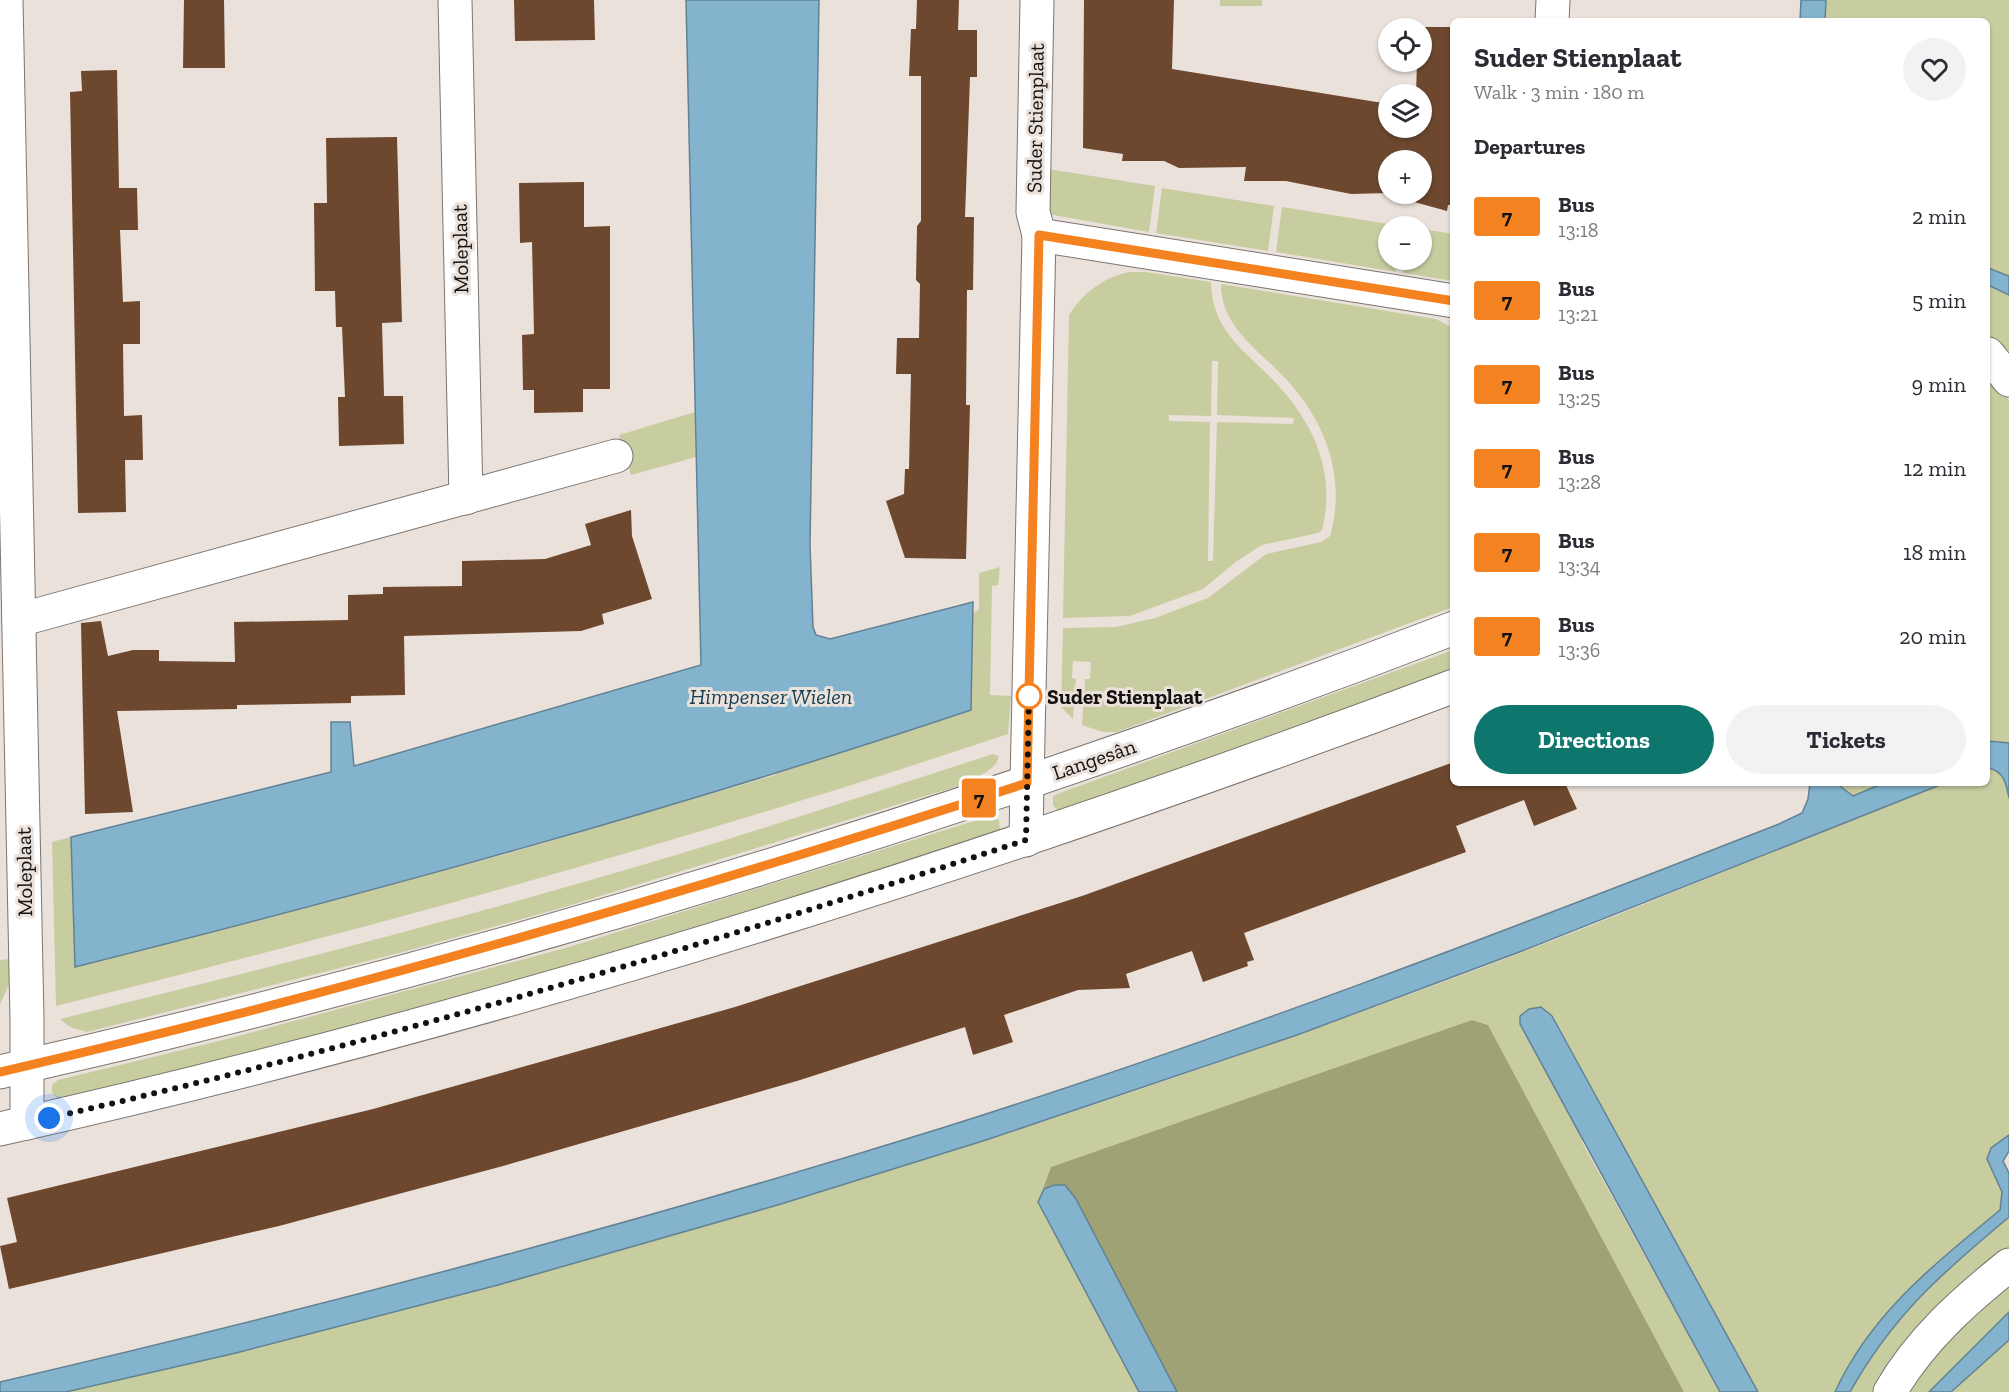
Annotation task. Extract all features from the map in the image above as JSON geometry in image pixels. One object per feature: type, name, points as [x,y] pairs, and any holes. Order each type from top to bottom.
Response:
[{"type":"street","name":"Moleplaat","points":[[6,0],[19,620],[13,1126]]},
{"type":"street","name":"Moleplaat","points":[[455,0],[466,498]]},
{"type":"street","name":"Suder Stienplaat","points":[[1026,840],[1039,235],[1033,212],[1037,0]]},
{"type":"street","points":[[1552,18],[1553,0]]},
{"type":"street","points":[[1039,235],[1450,300]]},
{"type":"street","points":[[1990,356],[2009,380]]},
{"type":"street","points":[[19,620],[616,456]]},
{"type":"street","name":"Langesân","points":[[14,1069],[218,1021],[563,927],[1027,783],[1285,693],[1450,630]]},
{"type":"street","points":[[13,1126],[474,1010],[845,900],[1186,786],[1450,687]]},
{"type":"street","points":[[1890,1392],[1913,1357],[1937,1329],[2009,1264]]},
{"type":"green space","points":[[1220,0],[1262,0],[1262,6],[1220,6]]},
{"type":"green space","points":[[1826,0],[2009,0],[2009,276],[1990,269],[1990,18],[1825,18]]},
{"type":"green space","points":[[1048,169],[1155,186],[1149,232],[1048,214]]},
{"type":"green space","points":[[1162,188],[1274,206],[1268,251],[1156,233]]},
{"type":"green space","points":[[1282,207],[1378,222],[1378,269],[1276,252]]},
{"type":"green space","points":[[1432,231],[1450,234],[1450,281],[1403,273],[1403,270],[1432,270]]},
{"type":"green space","points":[[1146,272],[1211,282],[1217,314],[1224,327],[1242,350],[1290,399],[1311,433],[1324,470],[1326,509],[1322,530],[1318,533],[1262,545],[1237,561],[1203,589],[1130,616],[1063,618],[1069,315],[1081,299],[1095,287],[1121,274]],"holes":[[[1212,361],[1218,361],[1217,415],[1294,418],[1293,424],[1217,422],[1213,561],[1208,561],[1210,422],[1169,421],[1169,415],[1211,416]]]},
{"type":"green space","points":[[1221,284],[1436,319],[1450,326],[1450,608],[1117,732],[1103,732],[1082,725],[1085,679],[1090,679],[1091,662],[1073,661],[1072,678],[1076,679],[1073,719],[1061,707],[1063,628],[1116,627],[1155,618],[1208,598],[1266,554],[1321,542],[1330,536],[1335,514],[1336,492],[1329,450],[1321,430],[1298,393],[1233,324],[1223,299]]},
{"type":"green space","points":[[1990,286],[2009,295],[2009,362],[1990,342]]},
{"type":"green space","points":[[1990,372],[1997,379],[2009,401],[2009,743],[1990,741]]},
{"type":"green space","points":[[695,412],[696,457],[631,475],[619,435]]},
{"type":"green space","points":[[1000,567],[998,585],[992,586],[990,695],[1011,696],[1008,734],[772,810],[535,879],[296,945],[56,1006],[52,842],[71,837],[76,967],[502,855],[775,775],[979,609],[979,573]]},
{"type":"green space","points":[[1450,651],[1450,672],[1059,812],[1053,805],[1053,797]]},
{"type":"green space","points":[[993,754],[999,756],[996,764],[968,783],[558,909],[403,952],[87,1032],[70,1027],[60,1019],[355,945],[576,884],[735,837]]},
{"type":"green space","points":[[1990,769],[1998,772],[2005,783],[2009,798],[2009,1135],[1991,1148],[1987,1159],[2002,1192],[2000,1210],[1929,1270],[1886,1314],[1850,1364],[1835,1392],[1758,1392],[1553,1016],[1541,1007],[1583,1144],[1720,1392],[1684,1392],[1488,1025],[1472,1020],[1051,1167],[1038,1202],[1139,1392],[66,1392],[378,1316],[532,1275],[687,1232],[993,1138],[1146,1088],[1460,976],[1937,786],[1990,786]]},
{"type":"green space","points":[[1840,786],[1877,786],[1853,796]]},
{"type":"green space","points":[[990,816],[999,820],[1000,831],[645,945],[394,1015],[227,1058],[58,1099],[52,1093],[52,1085],[58,1080],[223,1040],[569,947]]},
{"type":"green space","points":[[12,959],[13,976],[0,1004],[0,960]]},
{"type":"green space","points":[[1472,1020],[1488,1025],[1684,1392],[1177,1392],[1076,1199],[1065,1185],[1044,1189],[1038,1202],[1051,1167]]},
{"type":"green space","points":[[2009,1217],[2009,1251],[1878,1392],[1850,1392],[1883,1340],[1921,1296]]},
{"type":"green space","points":[[2009,1278],[2009,1312],[1929,1392],[1901,1392],[1921,1363]]},
{"type":"green space","points":[[2009,1340],[2009,1392],[1951,1392]]},
{"type":"water","name":"Himpenser Wielen","points":[[686,0],[819,0],[810,545],[813,627],[816,635],[830,639],[973,602],[971,710],[749,781],[526,847],[301,909],[75,967],[71,837],[331,772],[331,722],[350,722],[354,766],[701,665]]},
{"type":"water","points":[[1801,0],[1826,0],[1825,18],[1800,18]]},
{"type":"water","points":[[1990,269],[2009,276],[2009,295],[1990,286]]},
{"type":"water","points":[[1990,741],[2009,743],[2009,798],[2001,775],[1990,769]]},
{"type":"water","points":[[1810,786],[1840,786],[1853,796],[1877,786],[1937,786],[1522,951],[1297,1035],[986,1140],[781,1204],[498,1285],[236,1353],[66,1392],[0,1392],[0,1382],[237,1325],[473,1264],[825,1164],[1048,1094],[1258,1021],[1572,905],[1779,824],[1802,813],[1808,799]]},
{"type":"water","points":[[1541,1007],[1552,1016],[1758,1392],[1720,1392],[1520,1024],[1520,1016],[1529,1009]]},
{"type":"water","points":[[2009,1135],[2009,1151],[2003,1161],[2009,1173],[2009,1217],[1921,1296],[1884,1340],[1850,1392],[1835,1392],[1867,1338],[1886,1314],[1929,1270],[2000,1210],[2002,1192],[1987,1159],[1991,1148]]},
{"type":"water","points":[[1054,1185],[1065,1185],[1076,1199],[1177,1392],[1139,1392],[1038,1202],[1044,1189]]},
{"type":"water","points":[[2009,1312],[2009,1340],[1951,1392],[1929,1392]]},
{"type":"building","points":[[184,0],[224,0],[225,68],[183,68]]},
{"type":"building","points":[[514,0],[594,0],[595,40],[515,41]]},
{"type":"building","points":[[917,0],[959,0],[958,30],[977,30],[977,77],[970,77],[965,217],[974,217],[973,290],[967,290],[966,405],[970,405],[966,559],[905,558],[886,501],[904,494],[905,469],[909,469],[911,374],[896,374],[897,338],[919,338],[920,284],[916,280],[917,226],[921,221],[921,76],[909,76],[911,29],[916,29]]},
{"type":"building","points":[[1084,0],[1174,0],[1172,69],[1378,102],[1378,138],[1432,138],[1432,84],[1416,84],[1417,72],[1432,72],[1432,27],[1450,27],[1450,205],[1447,211],[1422,204],[1432,204],[1432,150],[1378,150],[1378,193],[1351,194],[1286,181],[1244,181],[1246,167],[1179,168],[1164,161],[1122,161],[1123,154],[1083,148]]},
{"type":"building","points":[[117,70],[119,188],[137,188],[138,230],[120,230],[123,302],[140,301],[140,344],[123,344],[124,416],[142,415],[143,460],[125,460],[126,512],[78,513],[70,92],[82,91],[81,71]]},
{"type":"building","points":[[397,137],[402,322],[382,323],[384,396],[403,396],[404,444],[339,446],[338,397],[345,397],[342,327],[336,327],[335,291],[315,291],[314,203],[327,203],[326,138]]},
{"type":"building","points":[[584,182],[584,227],[610,226],[610,389],[583,389],[583,412],[534,413],[534,390],[523,390],[522,335],[534,334],[532,242],[520,243],[519,183]]},
{"type":"building","points":[[631,510],[632,536],[652,599],[602,614],[604,624],[581,631],[404,636],[405,695],[351,696],[351,703],[237,705],[237,709],[117,711],[133,812],[85,814],[81,623],[101,621],[108,656],[133,650],[159,650],[159,661],[235,662],[234,622],[348,620],[348,595],[383,594],[383,587],[462,586],[462,561],[545,559],[591,545],[585,524]]},
{"type":"building","points":[[1450,763],[1450,786],[1566,786],[1577,809],[1534,826],[1524,800],[1456,826],[1466,852],[1244,933],[1254,960],[1247,962],[1248,966],[1203,982],[1192,951],[1126,974],[1130,988],[1078,990],[1004,1015],[1013,1042],[973,1055],[965,1027],[797,1081],[503,1166],[279,1226],[9,1289],[0,1246],[17,1242],[7,1198],[373,1109],[735,1007],[1082,896]]},
{"type":"bus line","name":"7","points":[[0,1072],[218,1021],[563,927],[1027,783],[1039,235],[1450,300]]},
{"type":"place","name":"Suder Stienplaat","points":[[1029,696]]},
{"type":"route","points":[[49,1118],[474,1010],[845,900],[1026,840],[1029,696]]}]
